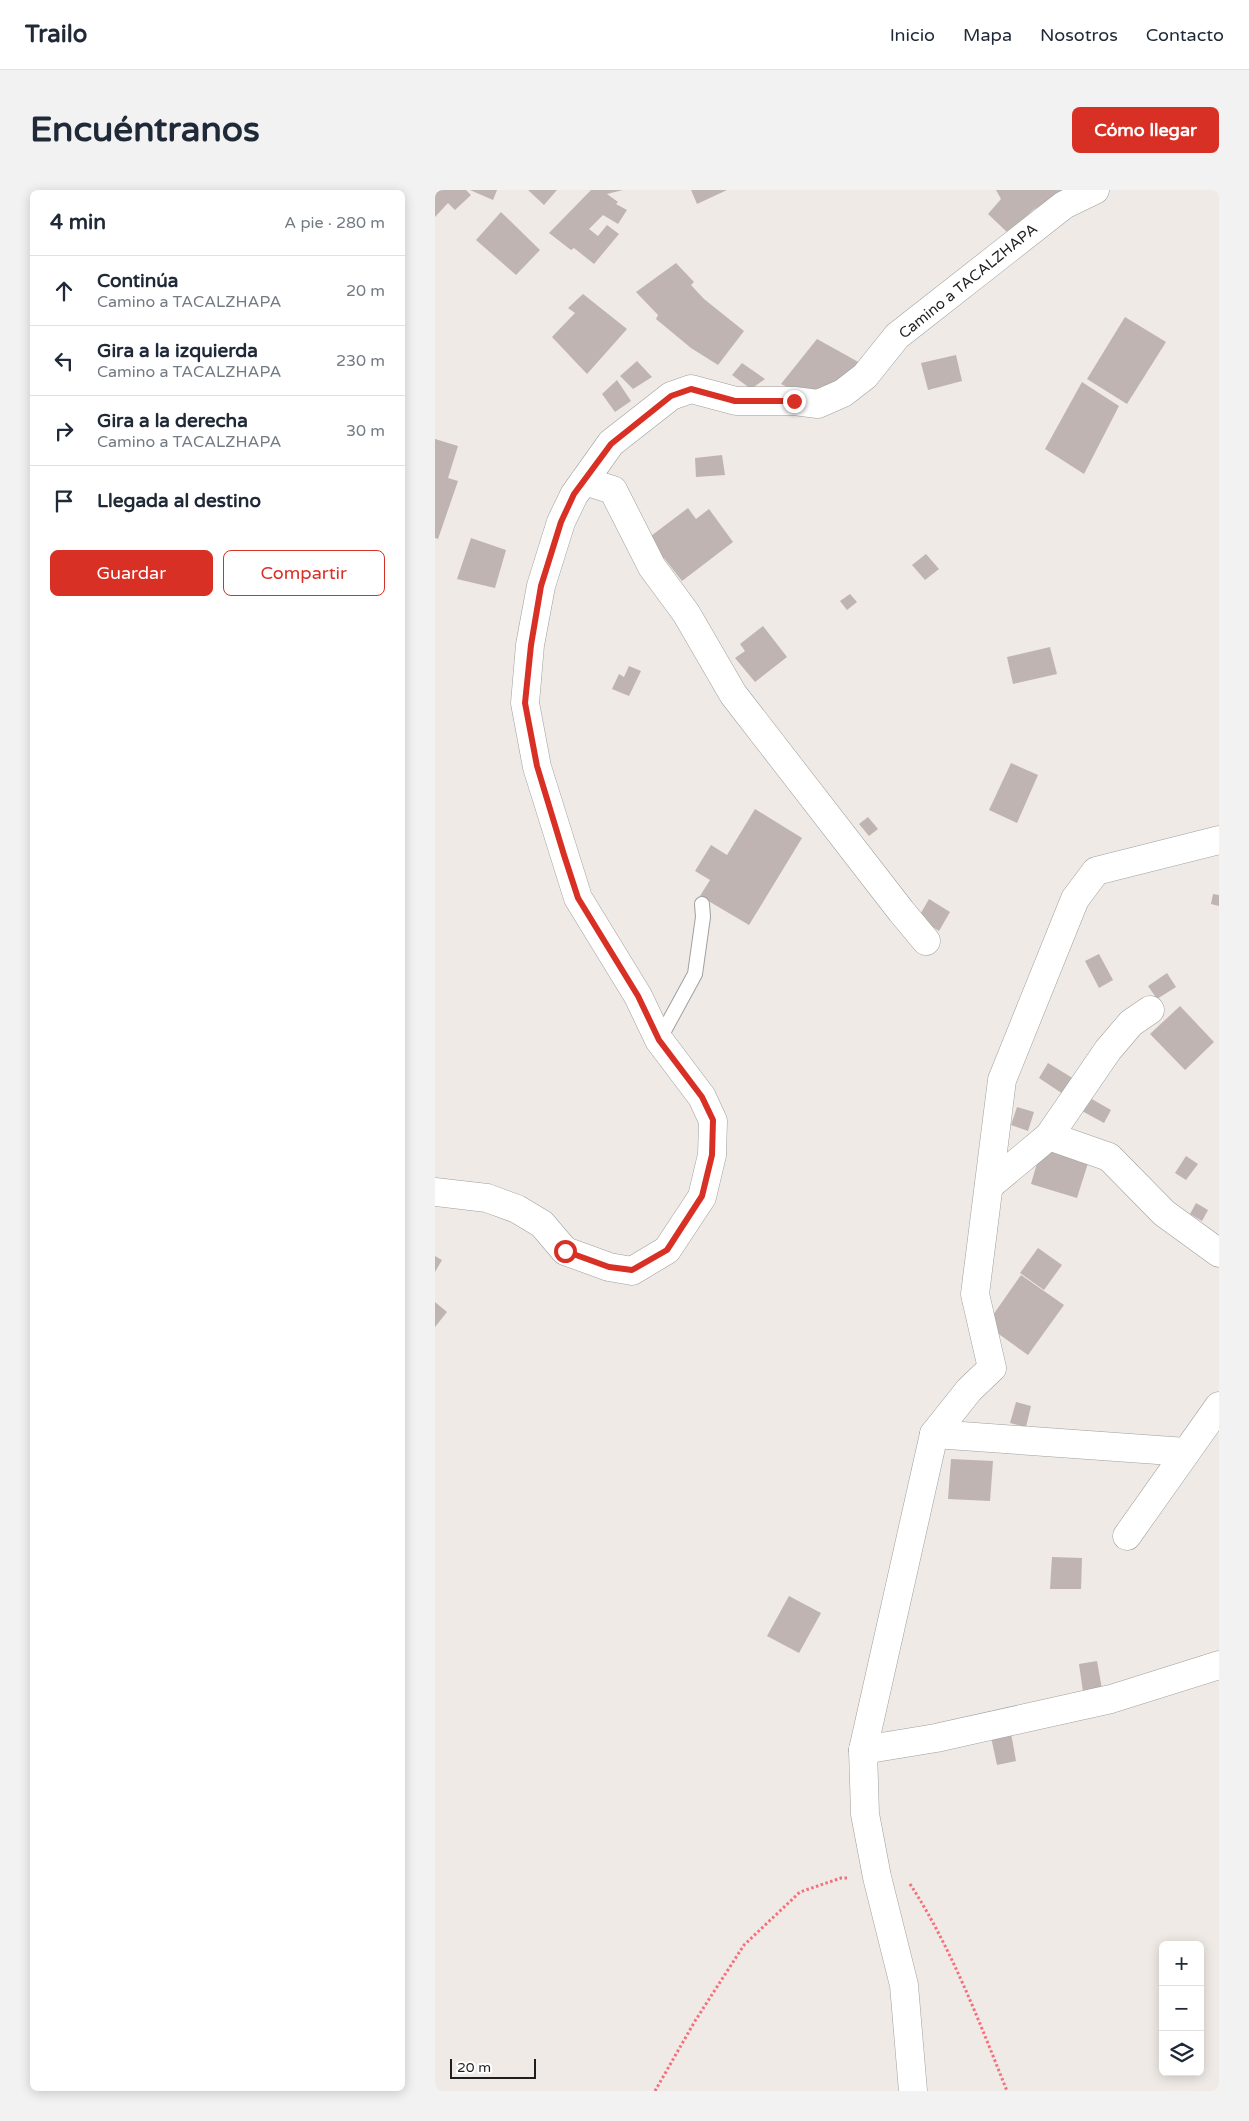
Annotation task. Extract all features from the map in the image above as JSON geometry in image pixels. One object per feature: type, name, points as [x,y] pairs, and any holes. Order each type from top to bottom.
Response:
[{"type":"street","name":"Camino a TACALZHAPA","points":[[435,1192],[487,1198],[517,1209],[542,1224],[565,1251],[609,1267],[632,1270],[667,1250],[702,1196],[712,1155],[713,1120],[702,1097],[659,1040],[638,996],[578,898],[537,766],[525,703],[531,645],[541,586],[561,522],[574,494],[611,444],[671,396],[691,389],[735,401],[794,401],[818,404],[843,393],[865,376],[897,336],[1064,205],[1095,190]]},
{"type":"street","points":[[584,481],[613,490],[652,567],[686,613],[733,694],[901,911],[927,941]]},
{"type":"street","points":[[913,2091],[904,1985],[877,1877],[865,1814],[863,1750],[934,1434],[969,1390],[992,1368],[975,1294],[1001,1080],[1075,899],[1096,871],[1219,840]]},
{"type":"street","points":[[989,1186],[1049,1136],[1108,1050],[1131,1023],[1150,1010]]},
{"type":"street","points":[[1049,1136],[1109,1157],[1164,1213],[1219,1253]]},
{"type":"street","points":[[1127,1536],[1219,1406]]},
{"type":"street","points":[[934,1434],[1185,1452]]},
{"type":"street","points":[[863,1750],[936,1738],[1111,1699],[1219,1665]]},
{"type":"lane","points":[[659,1040],[695,974],[703,917],[702,904]]},
{"type":"path","points":[[655,2091],[695,2021],[744,1945],[800,1892],[841,1878],[877,1877]]},
{"type":"path","points":[[907,1878],[922,1902],[972,2005],[1007,2091]]},
{"type":"building","points":[[435,190],[466,190],[471,195],[455,210],[448,203],[435,217]]},
{"type":"building","points":[[470,190],[497,190],[493,200]]},
{"type":"building","points":[[528,190],[557,190],[544,205]]},
{"type":"building","points":[[591,190],[623,190],[607,194],[618,202],[616,204],[627,210],[618,224],[603,215],[589,229],[598,236],[607,225],[619,234],[594,264],[574,248],[571,250],[549,233]]},
{"type":"building","points":[[691,190],[727,190],[697,204]]},
{"type":"building","points":[[996,190],[1068,190],[1033,210],[1009,234],[988,214],[1001,199]]},
{"type":"building","points":[[501,212],[540,250],[516,275],[476,240]]},
{"type":"building","points":[[676,263],[694,282],[691,285],[704,299],[744,331],[718,365],[691,348],[656,319],[658,315],[636,292]]},
{"type":"building","points":[[583,294],[627,329],[587,374],[552,337],[575,313],[568,308]]},
{"type":"building","points":[[1125,317],[1166,342],[1127,404],[1087,379]]},
{"type":"building","points":[[817,339],[862,364],[813,400],[781,384]]},
{"type":"building","points":[[956,355],[962,381],[928,390],[921,363]]},
{"type":"building","points":[[637,361],[652,377],[633,389],[620,376]]},
{"type":"building","points":[[742,363],[765,379],[751,389],[732,375]]},
{"type":"building","points":[[617,380],[631,401],[615,412],[602,394]]},
{"type":"building","points":[[1082,382],[1119,406],[1084,474],[1045,449]]},
{"type":"building","points":[[435,439],[458,446],[448,478],[458,481],[438,539],[435,538]]},
{"type":"building","points":[[722,455],[725,475],[696,477],[695,458]]},
{"type":"building","points":[[688,508],[696,519],[709,509],[733,542],[682,581],[664,558],[658,562],[643,542]]},
{"type":"building","points":[[471,538],[506,550],[495,588],[457,579]]},
{"type":"building","points":[[926,554],[939,569],[925,580],[912,565]]},
{"type":"building","points":[[850,594],[857,602],[847,610],[840,601]]},
{"type":"building","points":[[763,626],[787,657],[755,682],[735,658],[745,651],[740,644]]},
{"type":"building","points":[[1050,647],[1057,674],[1013,684],[1007,657]]},
{"type":"building","points":[[629,666],[641,671],[629,696],[612,689],[619,674],[624,677]]},
{"type":"building","points":[[1011,763],[1038,775],[1017,823],[989,810]]},
{"type":"building","points":[[755,809],[802,838],[749,925],[700,896],[710,880],[695,871],[711,845],[727,855]]},
{"type":"building","points":[[868,817],[878,829],[869,836],[859,824]]},
{"type":"building","points":[[1213,894],[1219,895],[1219,906],[1211,904]]},
{"type":"building","points":[[929,899],[950,912],[939,931],[918,918]]},
{"type":"building","points":[[1099,954],[1113,980],[1099,988],[1085,961]]},
{"type":"building","points":[[1167,973],[1176,987],[1157,999],[1148,986]]},
{"type":"building","points":[[1180,1006],[1214,1042],[1185,1070],[1150,1034]]},
{"type":"building","points":[[1048,1063],[1079,1082],[1069,1098],[1039,1078]]},
{"type":"building","points":[[1090,1098],[1111,1110],[1104,1123],[1082,1111]]},
{"type":"building","points":[[1017,1107],[1034,1112],[1028,1131],[1011,1125]]},
{"type":"building","points":[[1041,1149],[1088,1163],[1077,1198],[1031,1184]]},
{"type":"building","points":[[1186,1156],[1198,1164],[1186,1180],[1175,1173]]},
{"type":"building","points":[[1196,1203],[1208,1210],[1202,1221],[1190,1214]]},
{"type":"building","points":[[1038,1248],[1062,1265],[1044,1290],[1020,1273]]},
{"type":"building","points":[[435,1256],[442,1260],[435,1272]]},
{"type":"building","points":[[1021,1275],[1064,1305],[1028,1355],[986,1325]]},
{"type":"building","points":[[435,1302],[447,1312],[435,1327]]},
{"type":"building","points":[[1016,1402],[1031,1406],[1026,1427],[1010,1423]]},
{"type":"building","points":[[951,1459],[993,1461],[990,1501],[948,1499]]},
{"type":"building","points":[[1052,1557],[1082,1558],[1081,1589],[1050,1589]]},
{"type":"building","points":[[789,1596],[821,1613],[799,1653],[767,1636]]},
{"type":"building","points":[[1097,1661],[1102,1689],[1083,1692],[1079,1664]]},
{"type":"building","points":[[1011,1733],[1016,1761],[997,1765],[991,1737]]},
{"type":"route","points":[[565,1251],[609,1267],[632,1270],[667,1250],[702,1196],[712,1155],[713,1120],[702,1097],[659,1040],[638,996],[578,898],[564,855],[537,766],[525,703],[535,613],[541,586],[561,522],[574,494],[611,444],[671,396],[691,389],[717,394],[735,401],[794,401]]}]
